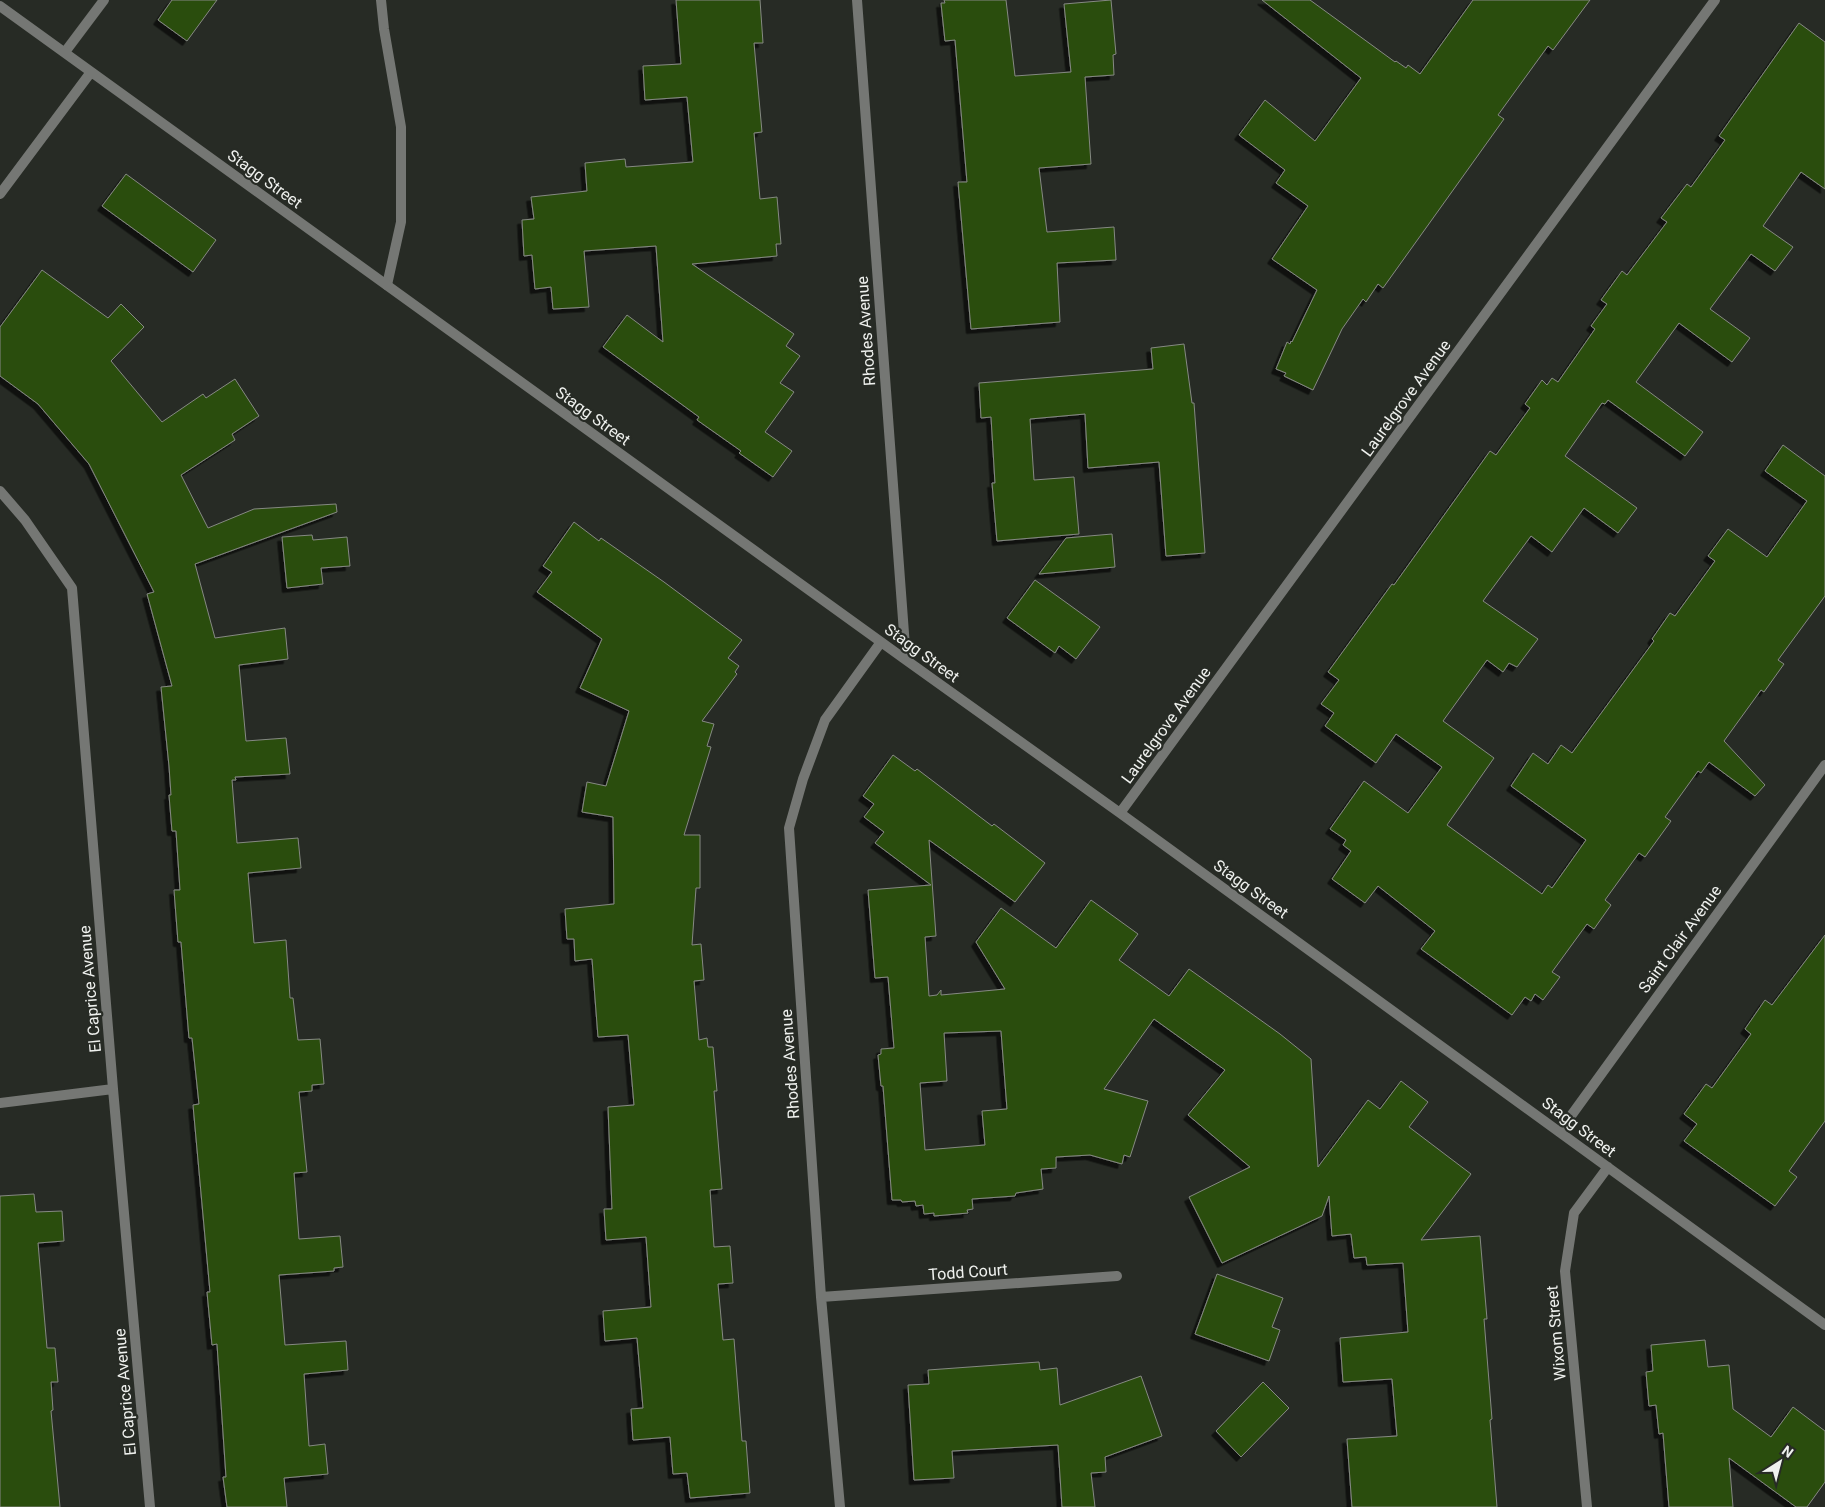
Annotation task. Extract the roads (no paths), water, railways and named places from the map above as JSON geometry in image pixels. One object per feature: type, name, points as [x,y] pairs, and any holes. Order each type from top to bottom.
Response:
[{"type":"street","points":[[65,52],[104,0]]},
{"type":"street","points":[[381,0],[384,29],[402,128],[401,222],[387,285]]},
{"type":"street","name":"Rhodes Avenue","points":[[857,0],[906,660]]},
{"type":"street","name":"Laurelgrove Avenue","points":[[1120,813],[1715,0]]},
{"type":"street","name":"Stagg Street","points":[[0,6],[1560,1131],[1825,1325]]},
{"type":"street","points":[[0,194],[91,72]]},
{"type":"street","name":"El Caprice Avenue","points":[[0,491],[25,520],[72,588],[113,1089],[150,1507]]},
{"type":"street","name":"Rhodes Avenue","points":[[840,1507],[821,1297],[789,828],[803,779],[825,720],[881,642]]},
{"type":"street","name":"Saint Clair Avenue","points":[[1560,1131],[1825,765]]},
{"type":"street","points":[[0,1103],[113,1089]]},
{"type":"street","name":"Wixom Street","points":[[1587,1507],[1565,1271],[1574,1213],[1608,1167]]},
{"type":"street","name":"Todd Court","points":[[821,1297],[1117,1276]]}]
